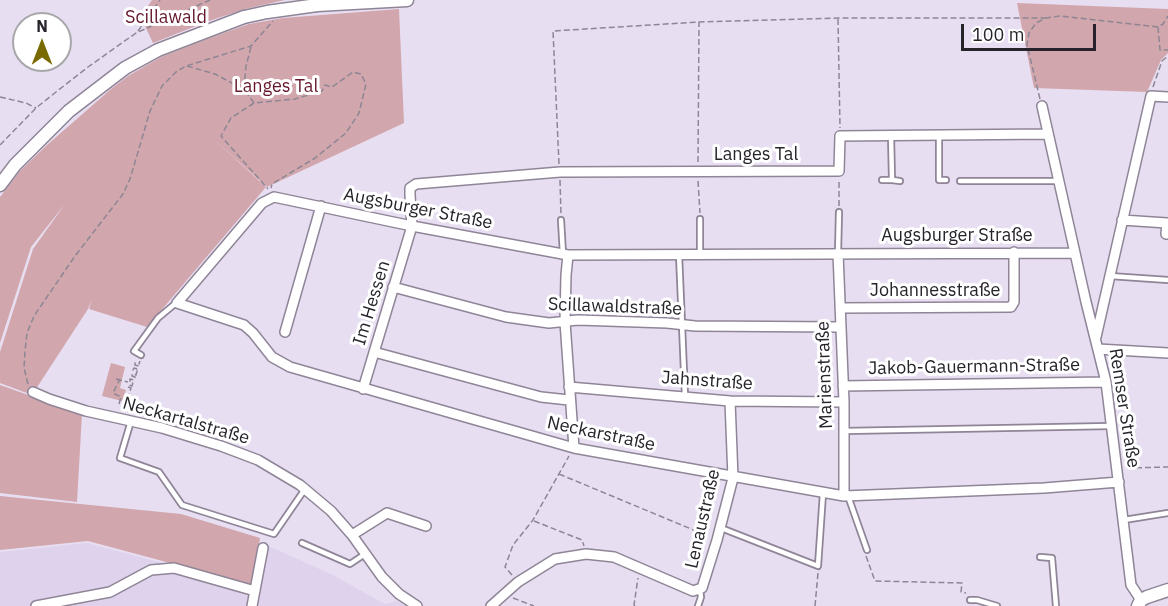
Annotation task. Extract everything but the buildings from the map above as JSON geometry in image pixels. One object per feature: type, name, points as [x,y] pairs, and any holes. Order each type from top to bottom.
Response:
[{"type":"main road","points":[[0,185],[31,148],[69,111],[125,68],[158,50],[244,17],[267,12],[316,5],[407,0]]},
{"type":"main road","points":[[1140,603],[1168,590]]},
{"type":"street","points":[[1150,96],[1168,97]]},
{"type":"street","name":"Remser Straße","points":[[1140,603],[1131,585],[1106,382],[1095,339],[1150,96]]},
{"type":"street","points":[[1042,106],[1095,339]]},
{"type":"street","points":[[839,171],[840,136],[1048,134]]},
{"type":"street","name":"Langes Tal","points":[[412,226],[410,188],[416,184],[560,172],[839,171]]},
{"type":"street","name":"Augsburger Straße","points":[[177,303],[267,199],[274,196],[412,226],[566,255],[1075,253]]},
{"type":"street","points":[[285,332],[321,206]]},
{"type":"street","points":[[1122,220],[1167,223],[1166,234],[1168,234]]},
{"type":"street","name":"Im Hessen","points":[[363,389],[412,226]]},
{"type":"street","name":"Johannesstraße","points":[[840,308],[1011,307],[1014,302],[1014,252]]},
{"type":"street","name":"Marienstraße","points":[[838,253],[846,496]]},
{"type":"street","points":[[566,255],[565,322],[574,448]]},
{"type":"street","name":"Scillawaldstraße","points":[[393,287],[506,317],[549,323],[578,320],[695,326],[840,327]]},
{"type":"street","name":"Neckarstraße","points":[[177,303],[244,325],[272,357],[290,367],[574,448],[733,478],[846,496],[1119,483]]},
{"type":"street","points":[[1098,349],[1168,353]]},
{"type":"street","points":[[374,352],[541,397],[569,400]]},
{"type":"street","name":"Jakob-Gauermann-Straße","points":[[843,386],[1106,382]]},
{"type":"street","name":"Jahnstraße","points":[[569,387],[730,401],[844,402]]},
{"type":"street","name":"Neckartalstraße","points":[[33,392],[79,409],[162,428],[258,460],[305,489],[332,511],[382,577],[399,594],[417,606]]},
{"type":"street","name":"Lenaustraße","points":[[700,590],[704,584],[717,540],[733,478],[730,401]]},
{"type":"street","points":[[352,535],[387,513],[426,526]]},
{"type":"street","points":[[252,606],[264,548]]},
{"type":"street","points":[[492,606],[518,582],[555,559],[586,554],[614,557],[693,591],[700,590]]},
{"type":"street","points":[[36,606],[110,592],[151,570],[174,568],[255,591]]},
{"type":"lane","points":[[891,135],[892,180]]},
{"type":"lane","points":[[939,135],[939,180]]},
{"type":"lane","points":[[882,180],[900,181]]},
{"type":"lane","points":[[932,180],[946,180]]},
{"type":"lane","points":[[960,181],[1060,181]]},
{"type":"lane","points":[[838,253],[839,212]]},
{"type":"lane","points":[[700,219],[700,255]]},
{"type":"lane","points":[[561,220],[566,255]]},
{"type":"lane","points":[[679,254],[685,396]]},
{"type":"lane","points":[[1110,276],[1168,280]]},
{"type":"lane","points":[[141,355],[134,351],[158,318],[177,303]]},
{"type":"lane","points":[[132,421],[120,458],[159,472],[182,505],[274,534],[305,489]]},
{"type":"lane","points":[[844,431],[1112,426]]},
{"type":"lane","points":[[720,528],[818,566],[823,493]]},
{"type":"lane","name":"Marienstraße","points":[[846,496],[866,548]]},
{"type":"lane","points":[[1124,520],[1168,513]]},
{"type":"lane","points":[[302,543],[350,564],[365,554]]},
{"type":"lane","points":[[1040,557],[1052,558],[1056,606]]},
{"type":"lane","name":"Lenaustraße","points":[[698,606],[701,597],[700,590]]},
{"type":"lane","points":[[970,600],[997,606]]},
{"type":"path","points":[[136,33],[160,0]]},
{"type":"path","points":[[0,145],[36,108],[136,33],[210,0]]},
{"type":"path","points":[[561,220],[553,31],[699,22],[1060,16],[1158,27],[1168,16]]},
{"type":"path","points":[[27,381],[24,368],[25,351],[27,333],[34,316],[75,256],[123,194],[130,179],[156,95],[169,78],[186,66],[251,46],[276,17]]},
{"type":"path","points":[[838,18],[840,136]]},
{"type":"path","points":[[1042,106],[1027,45],[1029,33],[1036,23],[1046,18]]},
{"type":"path","points":[[699,22],[700,219]]},
{"type":"path","points":[[1158,27],[1160,50],[1168,50]]},
{"type":"path","points":[[244,89],[251,46]]},
{"type":"path","points":[[1150,96],[1162,61],[1168,56]]},
{"type":"path","points":[[186,66],[215,74],[244,89],[254,103]]},
{"type":"path","points":[[353,72],[361,74],[366,84],[359,113],[346,133],[315,158],[272,184],[269,191],[221,136],[231,118],[254,103],[295,99],[322,91],[325,85],[332,87],[353,72]]},
{"type":"path","points":[[0,97],[26,103],[36,108]]},
{"type":"path","points":[[839,171],[839,212]]},
{"type":"path","points":[[125,408],[131,388],[128,387],[132,386],[133,382],[130,379],[134,380],[135,377],[132,374],[135,375],[136,371],[133,370],[137,369],[138,366],[135,363],[139,364],[141,355]]},
{"type":"path","points":[[116,379],[128,382]]},
{"type":"path","points":[[119,404],[121,397],[113,393],[123,380]]},
{"type":"path","points":[[518,582],[506,567],[513,545],[534,520],[574,448]]},
{"type":"path","points":[[1117,470],[1168,467]]},
{"type":"path","points":[[560,474],[717,540]]},
{"type":"path","points":[[534,520],[582,540],[586,554]]},
{"type":"path","points":[[866,548],[864,550],[875,581],[962,583],[961,590]]},
{"type":"path","points":[[814,606],[818,566]]},
{"type":"path","points":[[635,606],[640,567]]},
{"type":"path","points":[[504,594],[534,606]]},
{"type":"shaded area","points":[[87,543],[253,587],[262,543],[333,575],[385,604],[397,601],[404,606],[0,606],[0,552]]},
{"type":"green space","name":"Scillawald","points":[[152,0],[285,0],[245,9],[153,43],[145,26],[148,6]]},
{"type":"green space","points":[[1017,3],[1168,9],[1168,53],[1161,60],[1147,92],[1034,88]]},
{"type":"green space","points":[[399,9],[404,123],[267,187],[207,133],[266,187],[147,327],[89,309],[92,299],[88,309],[32,395],[0,383],[0,352],[33,249],[65,204],[31,247],[0,343],[0,197],[20,171],[47,145],[128,76],[161,57],[210,38],[249,24],[283,18]]},
{"type":"green space","points":[[111,363],[125,367],[120,388],[126,390],[122,401],[102,396]]},
{"type":"green space","points":[[0,385],[82,414],[77,502],[0,493]]},
{"type":"green space","points":[[0,496],[181,514],[260,538],[252,585],[88,541],[0,550]]}]
